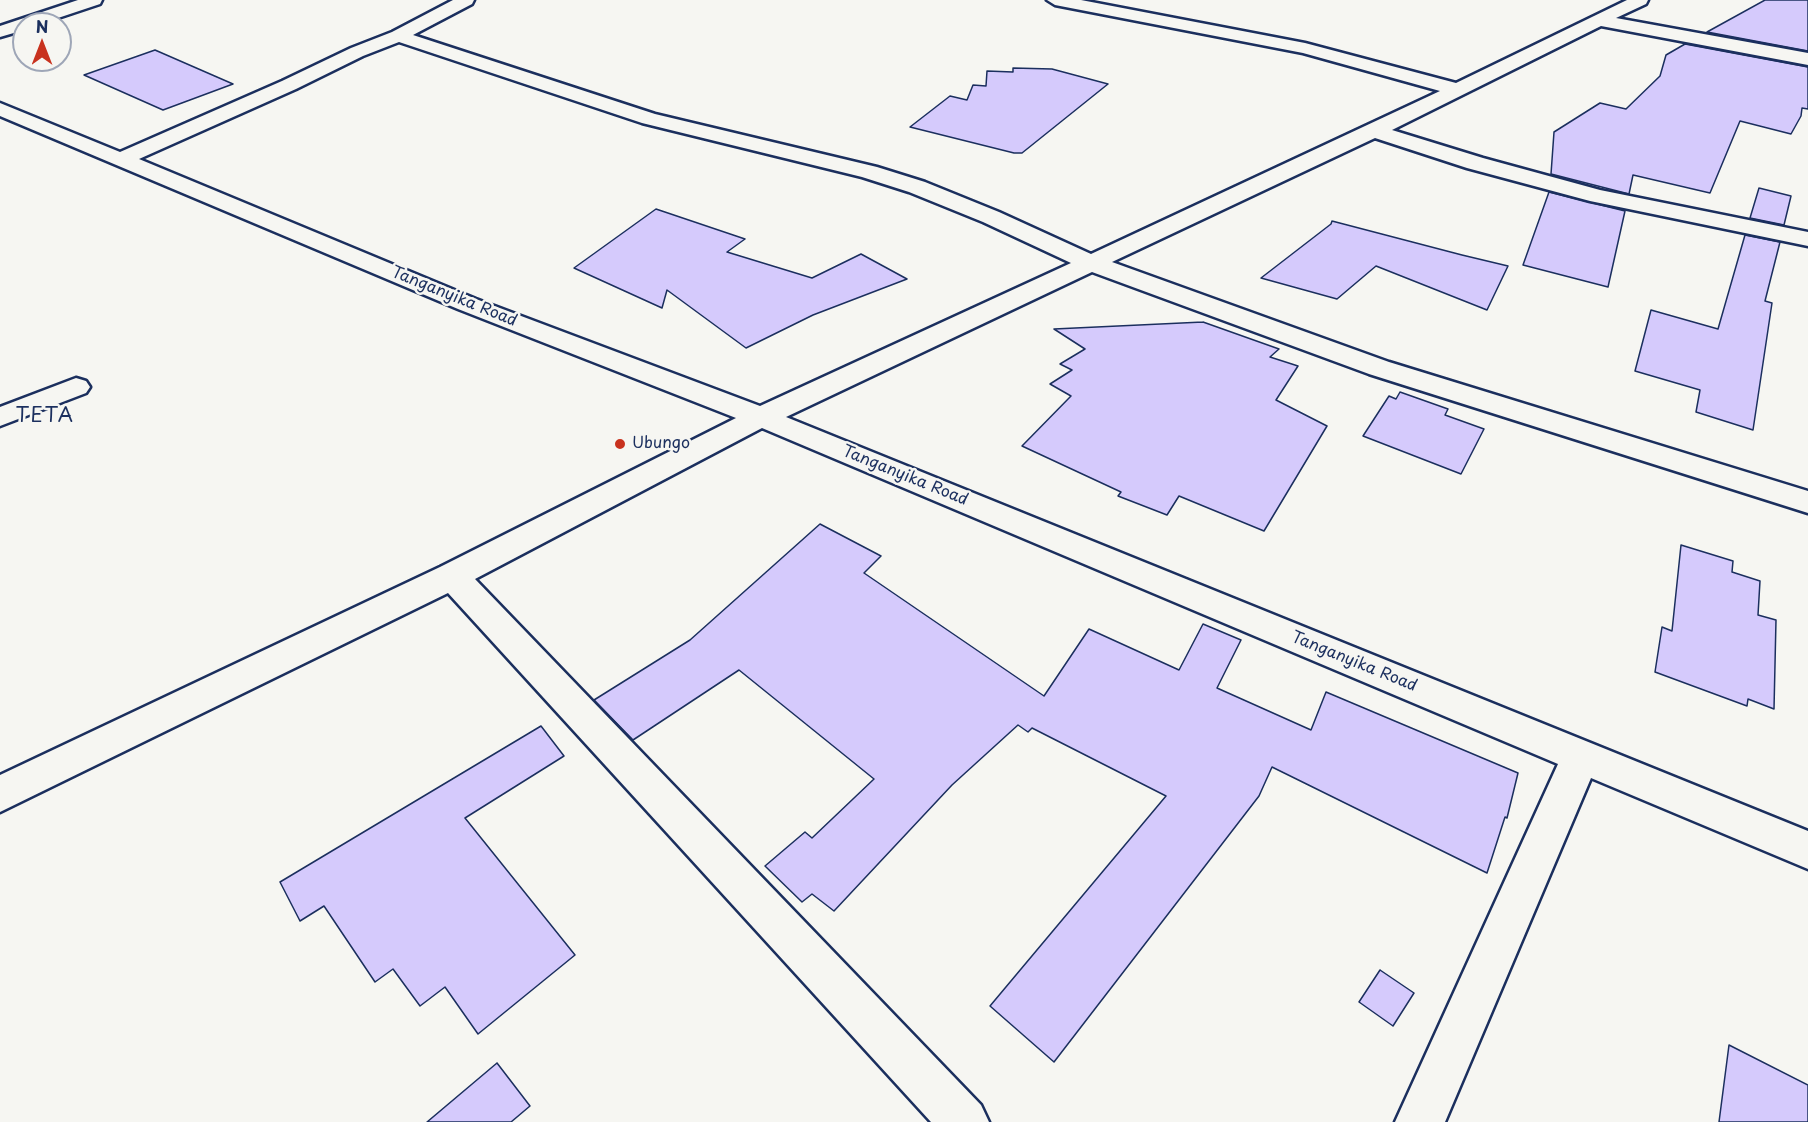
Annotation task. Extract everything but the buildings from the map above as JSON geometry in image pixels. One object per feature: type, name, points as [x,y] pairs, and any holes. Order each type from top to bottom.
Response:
[{"type":"street","points":[[0,32],[94,0]]},
{"type":"street","points":[[119,160],[279,90],[357,52],[398,36],[466,0]]},
{"type":"street","points":[[1055,0],[1305,48],[1458,90]]},
{"type":"street","points":[[0,794],[452,576],[761,417],[1094,264],[1374,131],[1640,0]]},
{"type":"street","points":[[1597,20],[1808,58]]},
{"type":"street","points":[[398,36],[649,119],[859,170],[917,187],[991,217],[1094,264],[1379,368],[1808,502]]},
{"type":"street","name":"Tanganyika Road","points":[[0,109],[467,304],[761,417],[1808,850]]},
{"type":"street","points":[[0,133],[27,121]]},
{"type":"street","points":[[1374,131],[1475,163],[1598,196],[1808,239]]},
{"type":"street","points":[[0,417],[76,387]]},
{"type":"street","points":[[452,576],[964,1122]]},
{"type":"street","points":[[1420,1122],[1581,756]]},
{"type":"place","name":"Ubungo","points":[[620,444]]},
{"type":"district","name":"TETA","points":[[45,416]]}]
